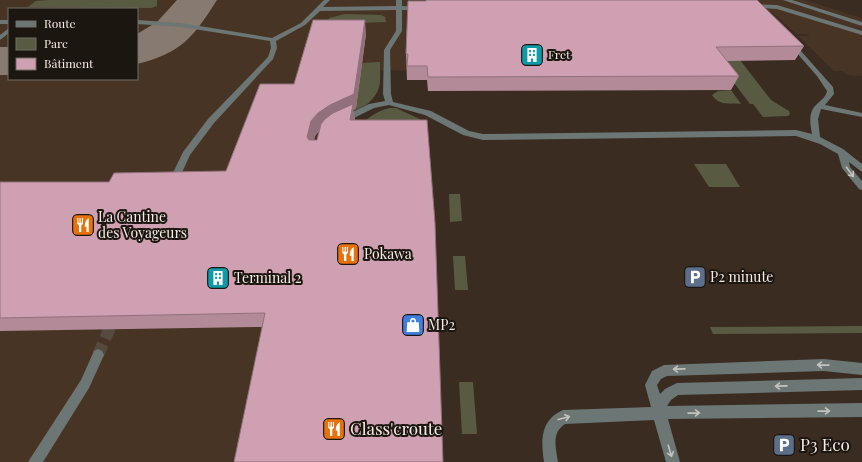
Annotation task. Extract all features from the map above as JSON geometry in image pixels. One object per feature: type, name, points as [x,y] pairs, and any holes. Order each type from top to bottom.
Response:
[{"type":"lane","points":[[138,22],[181,25],[273,40],[303,24],[327,0]]},
{"type":"lane","points":[[389,103],[386,94],[386,50],[399,31],[399,0]]},
{"type":"lane","points":[[786,0],[862,24]]},
{"type":"lane","points":[[743,6],[777,8],[862,33]]},
{"type":"lane","points":[[319,9],[431,8]]},
{"type":"lane","points":[[0,38],[8,31]]},
{"type":"lane","points":[[786,36],[799,54],[828,83],[831,90],[830,96],[820,106],[815,114],[816,138]]},
{"type":"lane","points":[[176,177],[186,154],[211,121],[271,58],[274,48],[273,40]]},
{"type":"lane","points":[[334,125],[372,106],[389,103],[428,113],[466,132],[483,137],[796,133],[816,138],[834,147],[862,169]]},
{"type":"lane","points":[[820,106],[862,115]]},
{"type":"lane","points":[[842,153],[846,168],[862,187]]},
{"type":"lane","points":[[35,462],[85,384],[98,355]]},
{"type":"lane","points":[[673,462],[651,385],[654,377],[660,371],[824,365],[862,369]]},
{"type":"lane","points":[[658,413],[663,400],[668,393],[678,389],[862,384]]},
{"type":"lane","points":[[551,462],[548,434],[554,422],[564,416],[862,410]]},
{"type":"shaded area","points":[[0,0],[805,0],[862,18],[862,76],[847,75],[842,71],[834,71],[798,36],[809,36],[808,34],[796,34],[771,11],[748,11],[427,70],[361,71],[356,107],[349,135],[442,462],[0,462]]},
{"type":"green space","points":[[157,0],[157,6],[151,8],[28,7],[36,1]]},
{"type":"green space","points":[[345,14],[381,15],[385,17],[386,22],[327,24],[329,18]]},
{"type":"green space","points":[[712,54],[740,60],[771,100],[789,111],[790,114],[788,116],[763,117],[753,104],[750,104]]},
{"type":"green space","points":[[380,62],[378,91],[371,100],[366,105],[319,128],[362,63]]},
{"type":"green space","points":[[731,90],[741,104],[721,102],[715,99],[712,95],[718,91]]},
{"type":"green space","points":[[390,108],[396,108],[426,122],[349,135],[373,115]]},
{"type":"green space","points":[[694,164],[726,164],[740,187],[709,187]]},
{"type":"green space","points":[[449,194],[460,194],[462,221],[450,222]]},
{"type":"green space","points":[[453,256],[465,256],[468,290],[455,290]]},
{"type":"green space","points":[[862,326],[862,333],[713,334],[710,327]]},
{"type":"green space","points":[[459,382],[473,382],[477,434],[462,434]]},
{"type":"building","points":[[757,0],[804,46],[716,47],[739,76],[428,77],[427,66],[407,66],[408,54],[406,54],[408,1]]},
{"type":"building","name":"Terminal 2","points":[[313,20],[365,20],[354,94],[330,105],[318,113],[311,121],[307,137],[309,140],[317,140],[321,124],[325,119],[333,113],[353,104],[350,120],[427,120],[435,223],[443,462],[234,462],[265,313],[0,318],[0,182],[109,182],[114,173],[226,171],[260,84],[294,84]]},
{"type":"taxiway","points":[[138,50],[165,37],[178,25],[197,0]]},
{"type":"taxiway","points":[[0,61],[8,61]]},
{"type":"tunnel","points":[[98,355],[115,316]]},
{"type":"place","name":"Fret","points":[[532,55]]},
{"type":"place","name":"La Cantine des Voyageurs","points":[[83,225]]},
{"type":"place","name":"Pokawa","points":[[348,254]]},
{"type":"place","name":"P2 minute","points":[[695,277]]},
{"type":"place","name":"Terminal 2","points":[[218,278]]},
{"type":"place","name":"MP2","points":[[413,325]]},
{"type":"place","name":"Class'croute","points":[[334,429]]},
{"type":"place","name":"P3 Eco","points":[[784,445]]}]
